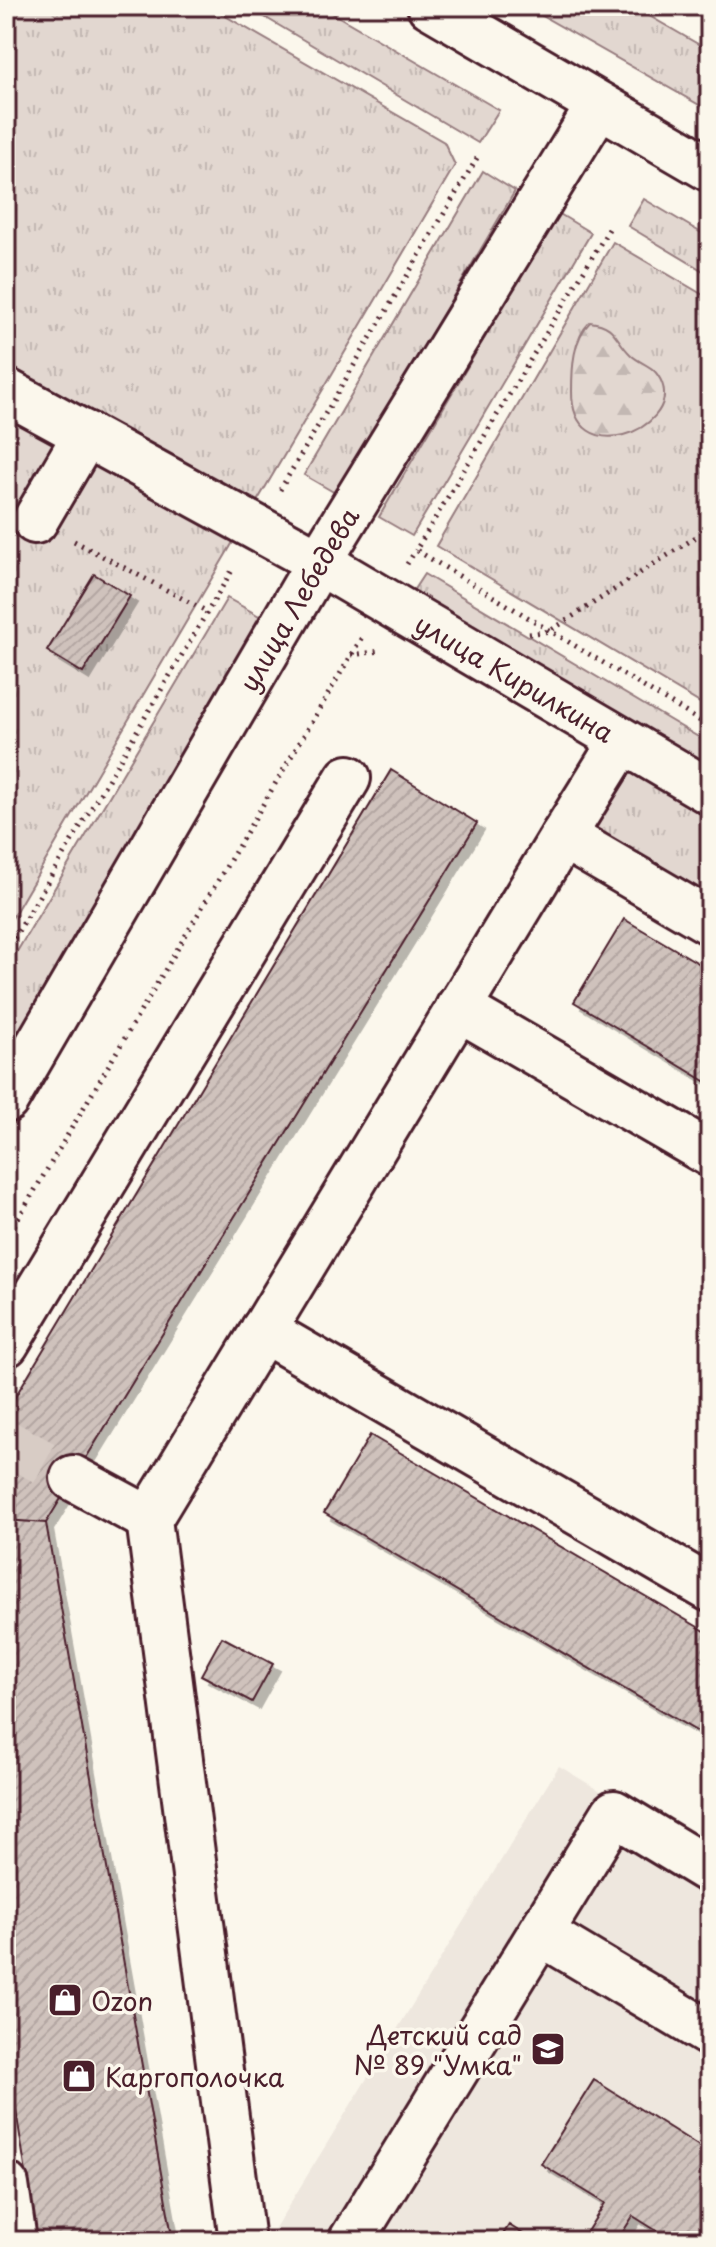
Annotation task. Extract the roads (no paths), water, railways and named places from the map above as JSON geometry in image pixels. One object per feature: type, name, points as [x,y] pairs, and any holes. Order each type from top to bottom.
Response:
[{"type":"street","points":[[430,6],[710,169]]},
{"type":"street","name":"улица Лебедева","points":[[6,1100],[319,562],[599,105]]},
{"type":"street","name":"улица Кирилкина","points":[[6,391],[319,562],[710,792]]},
{"type":"street","points":[[35,521],[86,434]]},
{"type":"street","points":[[242,2241],[149,1519],[622,741]]},
{"type":"street","points":[[6,1344],[348,778]]},
{"type":"street","points":[[563,836],[710,922]]},
{"type":"street","points":[[458,1008],[710,1154]]},
{"type":"street","points":[[263,1330],[710,1589]]},
{"type":"street","points":[[73,1478],[149,1519]]},
{"type":"street","points":[[351,2241],[614,1813],[710,1871]]},
{"type":"street","points":[[541,1933],[710,2034]]},
{"type":"street","points":[[6,2185],[14,2241]]},
{"type":"tunnel","points":[[6,1442],[73,1478]]},
{"type":"place","name":"Ozon","points":[[65,2000]]},
{"type":"place","name":"Детский сад № 89 \"Умка\"","points":[[548,2049]]},
{"type":"place","name":"Каргополочка","points":[[79,2076]]}]
